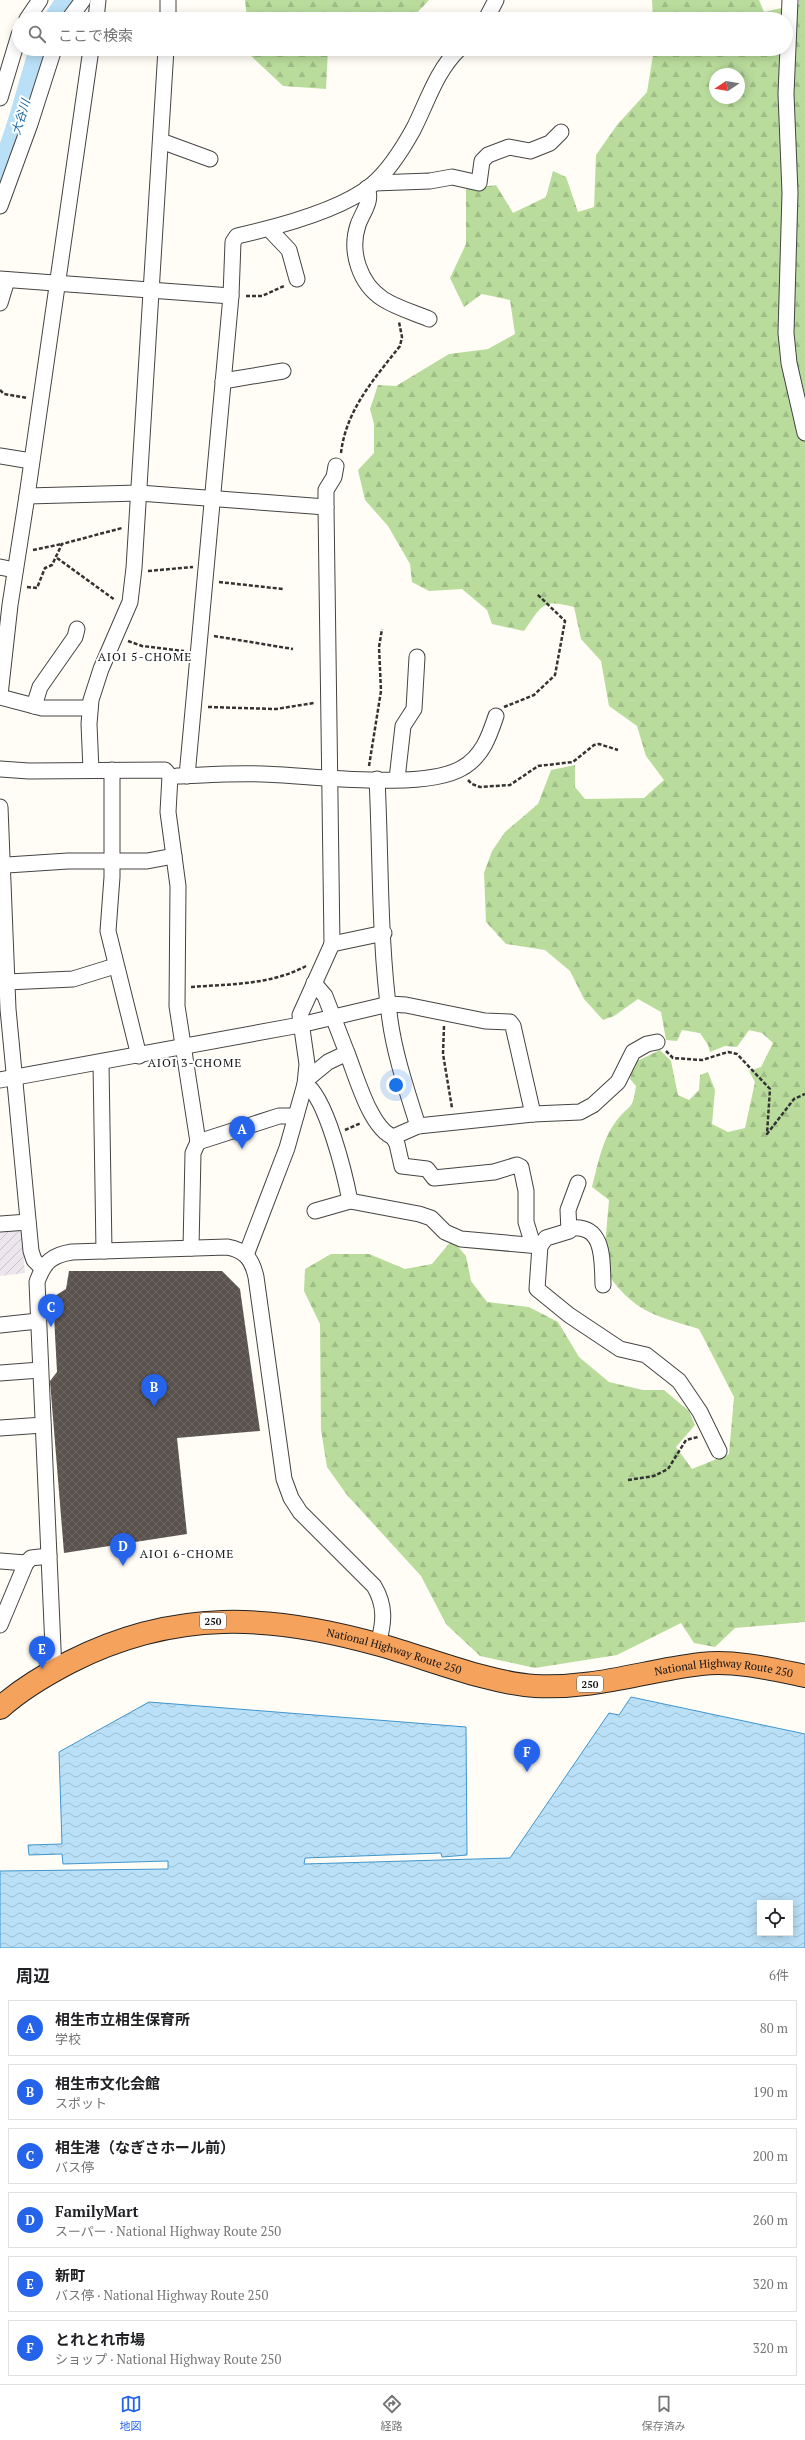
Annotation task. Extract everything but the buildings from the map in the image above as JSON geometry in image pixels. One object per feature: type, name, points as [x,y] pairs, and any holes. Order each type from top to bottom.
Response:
[{"type":"highway","name":"National Highway Route 250","points":[[0,1708],[40,1678],[117,1641],[160,1628],[185,1623],[218,1621],[273,1624],[378,1644],[472,1672],[528,1685],[552,1687],[599,1684],[701,1664],[719,1663],[760,1667],[805,1676]]},
{"type":"street","points":[[32,12],[40,0]]},
{"type":"street","points":[[74,12],[83,0]]},
{"type":"street","points":[[97,12],[98,0]]},
{"type":"street","points":[[168,0],[168,12]]},
{"type":"street","points":[[490,12],[496,0]]},
{"type":"street","points":[[789,12],[790,0]]},
{"type":"street","points":[[0,98],[13,56]]},
{"type":"street","points":[[0,206],[30,124],[52,56]]},
{"type":"street","points":[[90,56],[40,400],[28,496],[15,570],[0,689],[34,706],[42,708],[90,708]]},
{"type":"street","points":[[91,770],[90,708],[101,669],[127,608],[134,568],[153,288],[166,56]]},
{"type":"street","points":[[187,776],[231,296],[233,242],[237,236],[268,229],[322,210],[371,185],[404,148],[439,74],[447,60],[451,56]]},
{"type":"street","points":[[788,56],[786,94],[790,185],[786,333],[789,363],[805,433]]},
{"type":"street","points":[[371,185],[452,177],[479,183],[482,161],[488,155],[509,147],[530,151],[550,143],[561,132]]},
{"type":"street","points":[[161,141],[210,159]]},
{"type":"street","points":[[371,185],[368,201],[357,226],[355,245],[357,262],[362,276],[384,300],[429,318]]},
{"type":"street","points":[[268,229],[289,250],[296,279]]},
{"type":"street","points":[[0,303],[3,279],[58,284],[153,288],[231,296]]},
{"type":"street","points":[[223,381],[283,371]]},
{"type":"street","points":[[0,456],[32,461]]},
{"type":"street","points":[[246,1255],[287,1148],[306,1080],[300,1015],[332,944],[330,701],[326,490],[334,477],[336,466]]},
{"type":"street","points":[[28,496],[138,493],[326,507]]},
{"type":"street","points":[[0,567],[15,570]]},
{"type":"street","points":[[34,706],[40,687],[75,637],[77,629]]},
{"type":"street","points":[[397,779],[403,726],[414,709],[417,657]]},
{"type":"street","points":[[170,776],[261,774],[362,779],[439,778],[461,769],[478,756],[496,716]]},
{"type":"street","points":[[0,769],[29,771],[165,770],[170,776],[168,812],[178,886],[176,988],[183,1047],[198,1142],[193,1153],[192,1248]]},
{"type":"street","points":[[112,770],[111,862],[108,931],[139,1056]]},
{"type":"street","points":[[378,779],[384,934],[389,1004],[402,1074],[418,1126]]},
{"type":"street","points":[[0,807],[7,1079],[32,1251],[37,1265],[42,1268]]},
{"type":"street","points":[[1,869],[7,865],[68,861],[147,861],[174,856]]},
{"type":"street","points":[[332,944],[384,934]]},
{"type":"street","points":[[5,977],[73,979],[116,966]]},
{"type":"street","points":[[314,983],[322,990],[374,1117],[388,1135],[393,1137],[397,1144],[402,1166],[427,1169],[434,1178],[494,1172],[517,1165],[521,1167],[526,1191],[526,1222],[536,1246],[535,1284],[537,1289],[569,1315],[620,1349],[646,1355],[679,1381],[700,1412],[719,1451]]},
{"type":"street","points":[[7,1079],[101,1064],[300,1025],[389,1004],[406,1005],[485,1020],[510,1022],[513,1026],[533,1114]]},
{"type":"street","points":[[393,1137],[418,1126],[454,1121],[533,1114],[580,1112],[593,1105],[618,1082],[633,1052],[647,1044],[657,1042]]},
{"type":"street","points":[[306,1080],[328,1062],[347,1053]]},
{"type":"street","points":[[101,1064],[104,1251]]},
{"type":"street","points":[[306,1080],[324,1112],[344,1174],[350,1201]]},
{"type":"street","points":[[198,1142],[279,1116],[296,1116]]},
{"type":"street","points":[[570,1228],[568,1210],[578,1183]]},
{"type":"street","points":[[315,1211],[350,1201],[419,1214],[431,1218],[445,1232],[461,1239],[536,1246],[546,1238],[563,1234],[570,1228],[585,1228],[596,1239],[601,1250],[603,1285]]},
{"type":"street","points":[[0,1224],[28,1222]]},
{"type":"street","points":[[54,1670],[49,1520],[40,1370],[38,1282],[42,1268],[49,1259],[56,1255],[104,1251],[227,1247],[239,1249],[251,1260],[256,1276],[284,1479],[291,1498],[300,1512],[378,1592],[381,1598],[383,1624],[378,1644]]},
{"type":"street","points":[[0,1325],[38,1321]]},
{"type":"street","points":[[0,1373],[40,1370]]},
{"type":"street","points":[[0,1428],[43,1425]]},
{"type":"street","points":[[0,1625],[26,1563],[31,1558],[49,1556]]},
{"type":"street","points":[[0,1561],[26,1563]]},
{"type":"path","points":[[231,296],[262,296],[296,279]]},
{"type":"path","points":[[336,466],[339,463],[343,438],[355,408],[400,346],[402,337],[399,322],[383,304],[384,300]]},
{"type":"path","points":[[0,390],[4,394],[40,400]]},
{"type":"path","points":[[19,548],[34,550],[138,524]]},
{"type":"path","points":[[13,586],[37,588],[44,568],[52,565],[57,558],[62,544]]},
{"type":"path","points":[[57,558],[127,608]]},
{"type":"path","points":[[134,568],[142,571],[205,574],[283,590]]},
{"type":"path","points":[[496,716],[509,703],[534,695],[555,675],[565,621],[537,594]]},
{"type":"path","points":[[362,779],[371,761],[381,691],[379,647],[382,629]]},
{"type":"path","points":[[200,634],[294,649]]},
{"type":"path","points":[[115,636],[142,646],[198,652]]},
{"type":"path","points":[[193,707],[276,709],[330,701]]},
{"type":"path","points":[[461,769],[472,784],[499,787],[510,785],[538,766],[573,762],[594,745],[599,744],[618,750]]},
{"type":"path","points":[[176,988],[272,980],[290,975],[310,964],[323,965]]},
{"type":"path","points":[[445,1013],[443,1054],[451,1089],[454,1121]]},
{"type":"path","points":[[657,1042],[662,1043],[673,1058],[702,1060],[728,1052],[737,1054],[770,1089],[767,1134],[794,1099],[805,1094]]},
{"type":"path","points":[[331,1134],[353,1127],[374,1117]]},
{"type":"path","points":[[628,1480],[654,1476],[668,1469],[686,1440],[708,1431]]},
{"type":"shaded area","points":[[21,1226],[25,1273],[0,1276],[0,1229]]},
{"type":"green space","points":[[245,0],[429,0],[418,12],[246,12]]},
{"type":"green space","points":[[652,0],[759,0],[764,12],[653,12]]},
{"type":"green space","points":[[799,0],[805,0],[805,1622],[735,1628],[715,1647],[694,1643],[681,1623],[617,1655],[535,1668],[480,1656],[446,1624],[421,1576],[347,1495],[327,1467],[321,1430],[320,1324],[304,1291],[305,1269],[331,1254],[369,1254],[405,1269],[432,1264],[452,1240],[466,1256],[471,1281],[487,1302],[529,1307],[558,1322],[579,1357],[609,1382],[643,1390],[664,1390],[689,1411],[695,1425],[676,1447],[692,1469],[729,1454],[734,1397],[699,1329],[655,1315],[634,1303],[614,1283],[603,1268],[609,1200],[592,1187],[604,1143],[612,1127],[630,1106],[633,1100],[636,1086],[630,1079],[633,1063],[660,1050],[671,1061],[678,1095],[689,1100],[699,1090],[700,1075],[708,1072],[715,1090],[712,1124],[728,1132],[745,1128],[755,1082],[749,1071],[761,1067],[773,1043],[762,1033],[749,1030],[737,1047],[725,1046],[710,1052],[708,1045],[700,1033],[682,1030],[677,1041],[666,1040],[661,1012],[638,999],[614,1016],[603,1020],[584,999],[570,971],[545,950],[506,944],[486,922],[484,873],[492,851],[505,832],[538,804],[551,770],[575,765],[575,787],[585,799],[644,798],[664,780],[646,756],[637,726],[609,706],[601,661],[581,639],[574,607],[555,603],[543,606],[524,631],[492,624],[487,610],[462,589],[429,591],[412,582],[410,564],[388,526],[365,500],[358,470],[374,453],[374,424],[370,409],[378,385],[396,386],[449,354],[488,349],[515,334],[510,300],[482,294],[464,307],[450,278],[466,244],[466,189],[496,185],[513,213],[546,197],[553,171],[566,177],[578,212],[594,207],[596,155],[617,125],[647,92],[653,56],[793,56],[793,12],[764,12],[799,4]]},
{"type":"green space","points":[[251,56],[328,56],[326,89],[283,86]]},
{"type":"water","points":[[631,1697],[805,1734],[805,1948],[0,1948],[0,1871],[168,1869],[168,1861],[63,1864],[62,1854],[29,1855],[28,1845],[62,1844],[59,1752],[149,1702],[466,1727],[467,1855],[442,1857],[441,1853],[305,1858],[304,1864],[510,1858],[609,1713],[619,1715]]},
{"type":"waterway","name":"大谷川","points":[[62,12],[70,0]]},
{"type":"waterway","name":"大谷川","points":[[0,185],[40,56]]},
{"type":"place","name":"相生市立相生保育所","points":[[242,1149]]},
{"type":"place","name":"相生港（なぎさホール前）","points":[[51,1327]]},
{"type":"place","name":"相生市文化会館","points":[[154,1407]]},
{"type":"place","name":"FamilyMart","points":[[123,1566]]},
{"type":"place","name":"新町","points":[[42,1669]]},
{"type":"place","name":"とれとれ市場","points":[[527,1772]]},
{"type":"district","name":"AIOI 5-CHOME","points":[[145,657]]},
{"type":"district","name":"AIOI 3-CHOME","points":[[195,1063]]},
{"type":"district","name":"AIOI 6-CHOME","points":[[187,1554]]}]
